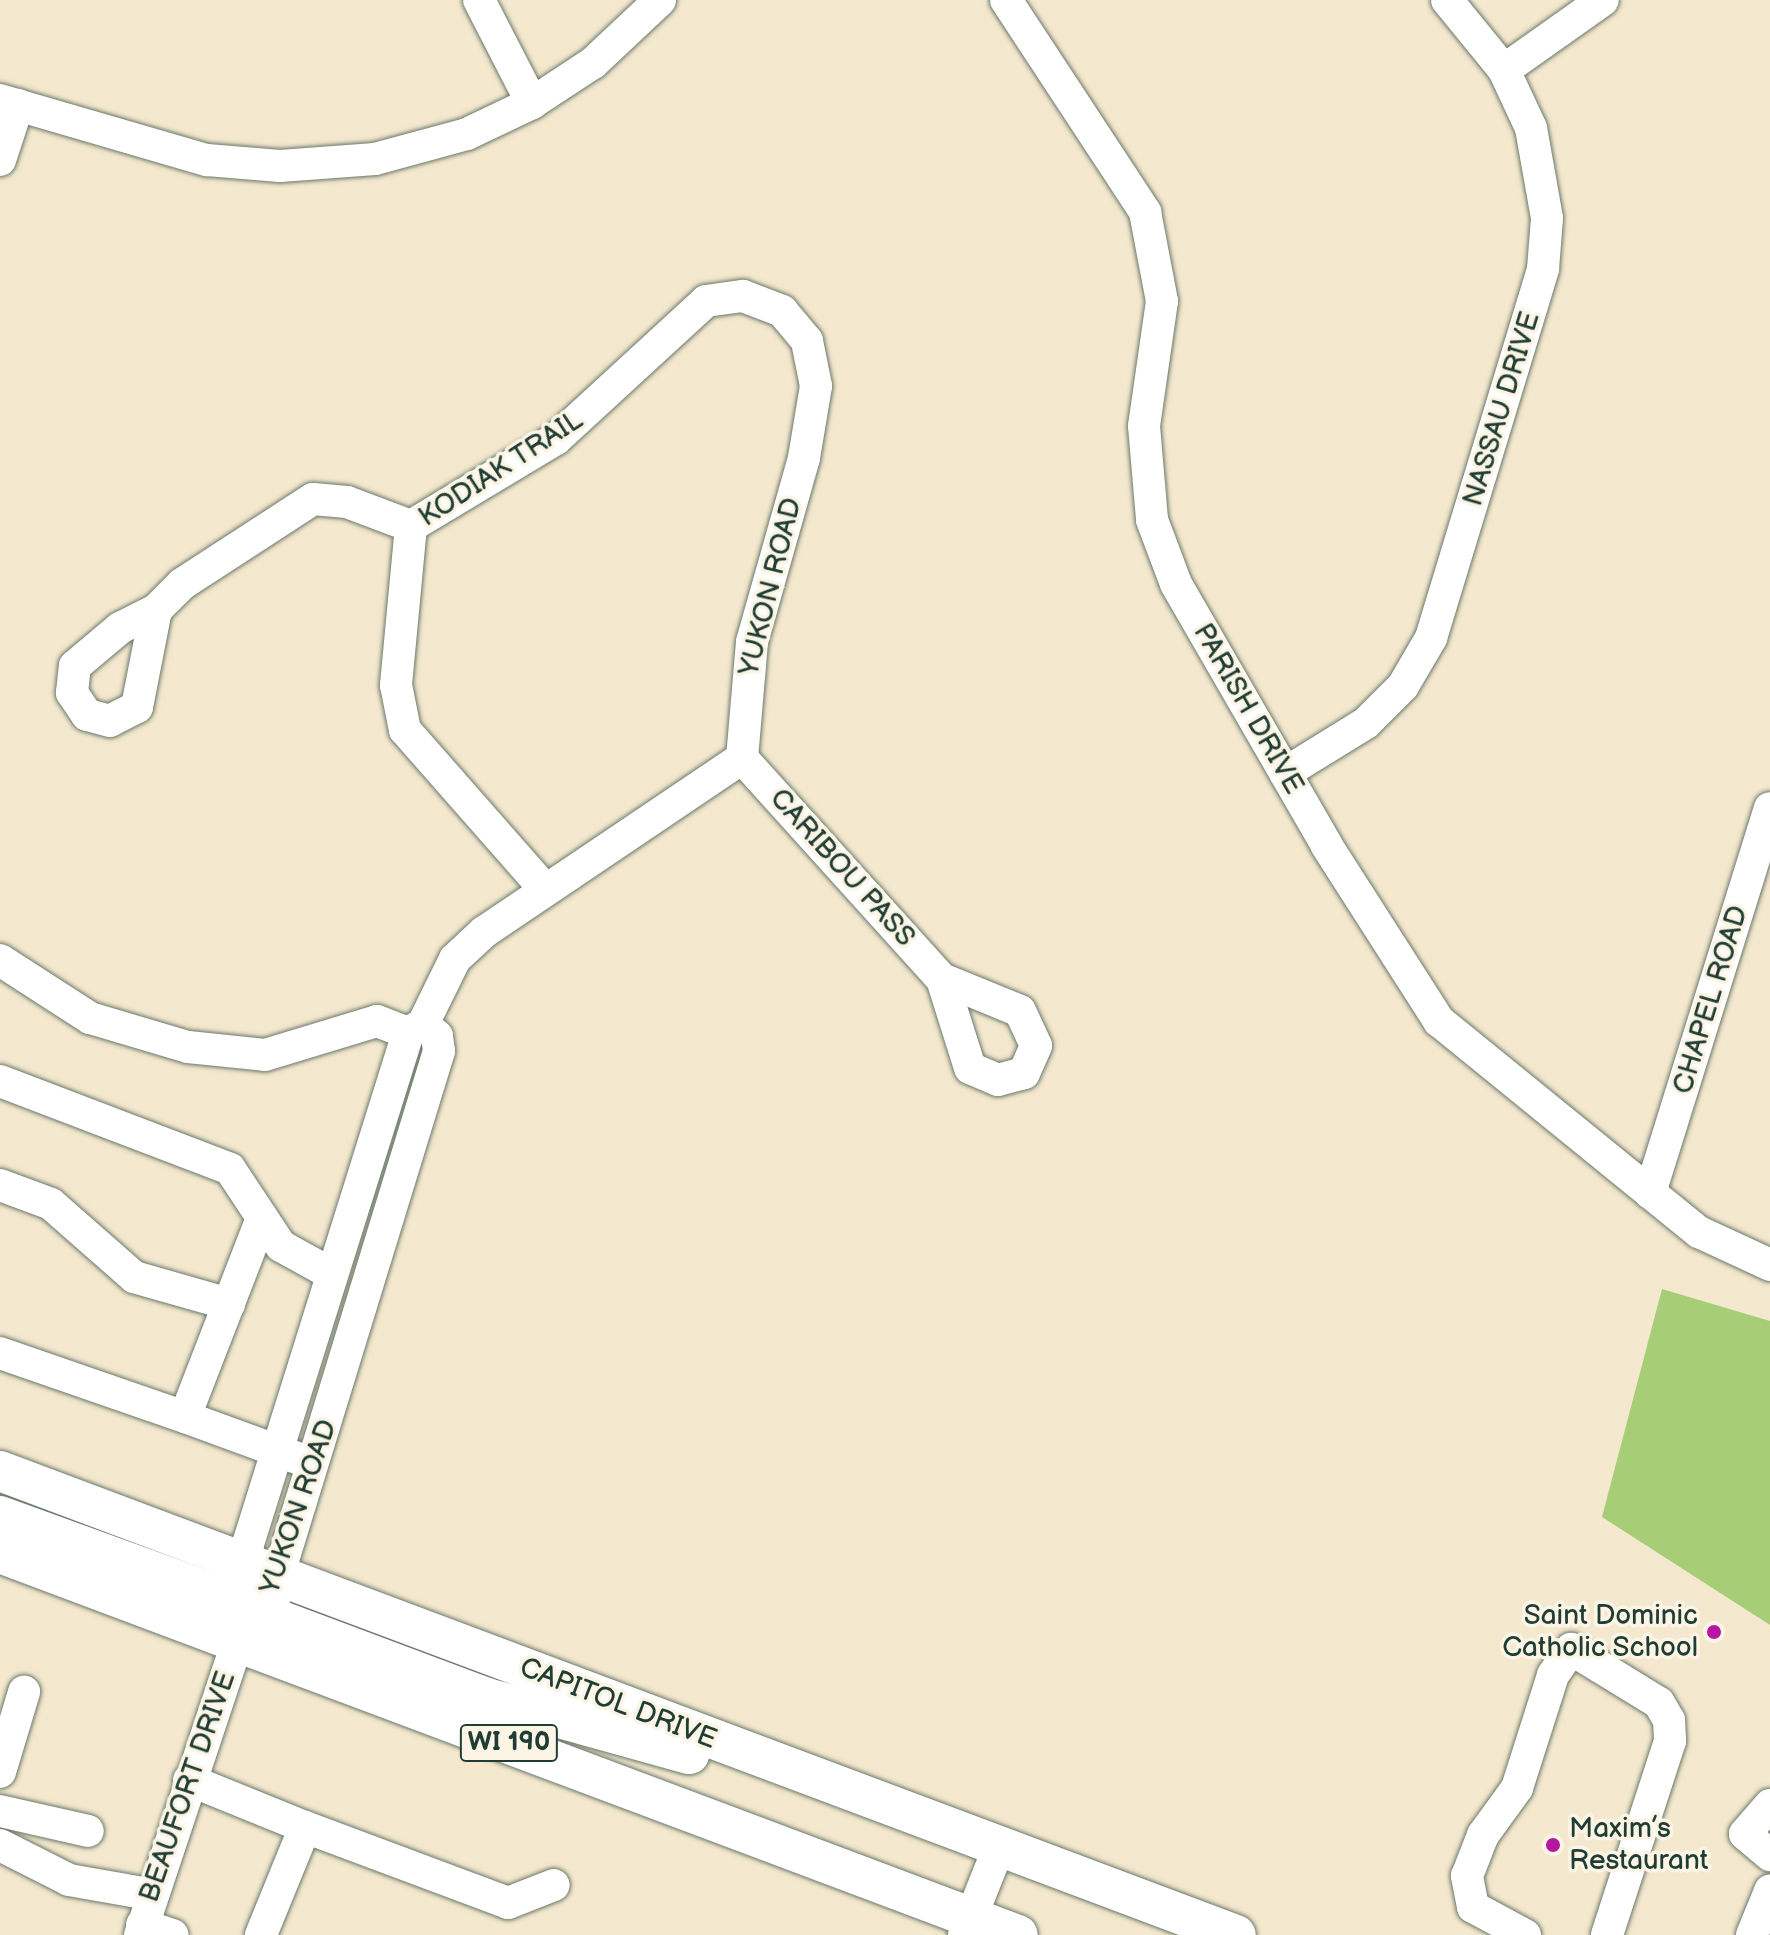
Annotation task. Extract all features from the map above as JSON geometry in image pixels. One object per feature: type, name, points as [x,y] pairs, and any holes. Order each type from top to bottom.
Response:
[{"type":"main road","name":"WI 190","points":[[0,1471],[253,1601],[967,1926],[1018,1935]]},
{"type":"main road","points":[[0,1516],[253,1601],[487,1698],[875,1802],[1236,1935]]},
{"type":"main road","name":"WI 190","points":[[0,1553],[253,1601]]},
{"type":"street","points":[[479,0],[532,103]]},
{"type":"street","points":[[0,160],[9,102],[174,153],[280,166],[375,159],[467,134],[532,103],[593,63],[660,0]]},
{"type":"street","name":"PARISH DRIVE","points":[[1006,0],[1145,212],[1162,301],[1144,426],[1152,520],[1176,584],[1420,999],[1699,1232],[1770,1265]]},
{"type":"street","name":"NASSAU DRIVE","points":[[1285,773],[1366,723],[1403,686],[1431,638],[1543,269],[1547,218],[1540,161],[1504,70],[1447,0]]},
{"type":"street","points":[[1504,70],[1603,0]]},
{"type":"street","name":"KODIAK TRAIL","points":[[542,886],[405,730],[396,685],[411,526],[556,439],[621,384],[685,314],[724,295],[764,303]]},
{"type":"street","name":"YUKON ROAD","points":[[253,1601],[279,1451],[332,1274],[416,1028],[455,959],[542,886],[742,758],[752,642],[804,458],[816,386],[807,341],[782,311],[764,303]]},
{"type":"street","points":[[156,610],[182,584],[303,502],[347,502],[411,526]]},
{"type":"street","name":"CARIBOU PASS","points":[[742,758],[942,979]]},
{"type":"street","name":"CHAPEL ROAD","points":[[1650,1193],[1770,808]]},
{"type":"street","points":[[0,960],[90,1018],[188,1047],[265,1055],[377,1021],[416,1028]]},
{"type":"street","name":"YUKON ROAD","points":[[253,1601],[314,1464],[439,1051],[437,1036],[416,1028]]},
{"type":"street","points":[[0,1081],[230,1169],[281,1246],[332,1274]]},
{"type":"street","points":[[2,1191],[51,1204],[134,1277],[229,1304]]},
{"type":"street","points":[[185,1417],[262,1218]]},
{"type":"street","points":[[0,1353],[314,1464]]},
{"type":"street","name":"BEAUFORT DRIVE","points":[[144,1918],[253,1601]]},
{"type":"street","points":[[1525,1935],[1473,1907],[1467,1876],[1483,1835],[1517,1788],[1553,1675],[1571,1649],[1659,1703],[1669,1720],[1670,1741],[1607,1935]]},
{"type":"street","points":[[0,1772],[24,1692]]},
{"type":"street","points":[[189,1780],[508,1903],[554,1885]]},
{"type":"street","points":[[1770,1805],[1745,1834],[1770,1855]]},
{"type":"street","points":[[0,1811],[88,1831]]},
{"type":"street","points":[[261,1935],[305,1827]]},
{"type":"street","points":[[0,1845],[172,1935]]},
{"type":"street","points":[[967,1926],[999,1847]]},
{"type":"street","points":[[1752,1935],[1770,1891]]},
{"type":"green space","points":[[1662,1289],[1770,1321],[1770,1625],[1602,1517]]},
{"type":"place","name":"Saint Dominic Catholic School","points":[[1714,1632]]},
{"type":"place","name":"Maxim’s Restaurant","points":[[1553,1845]]}]
